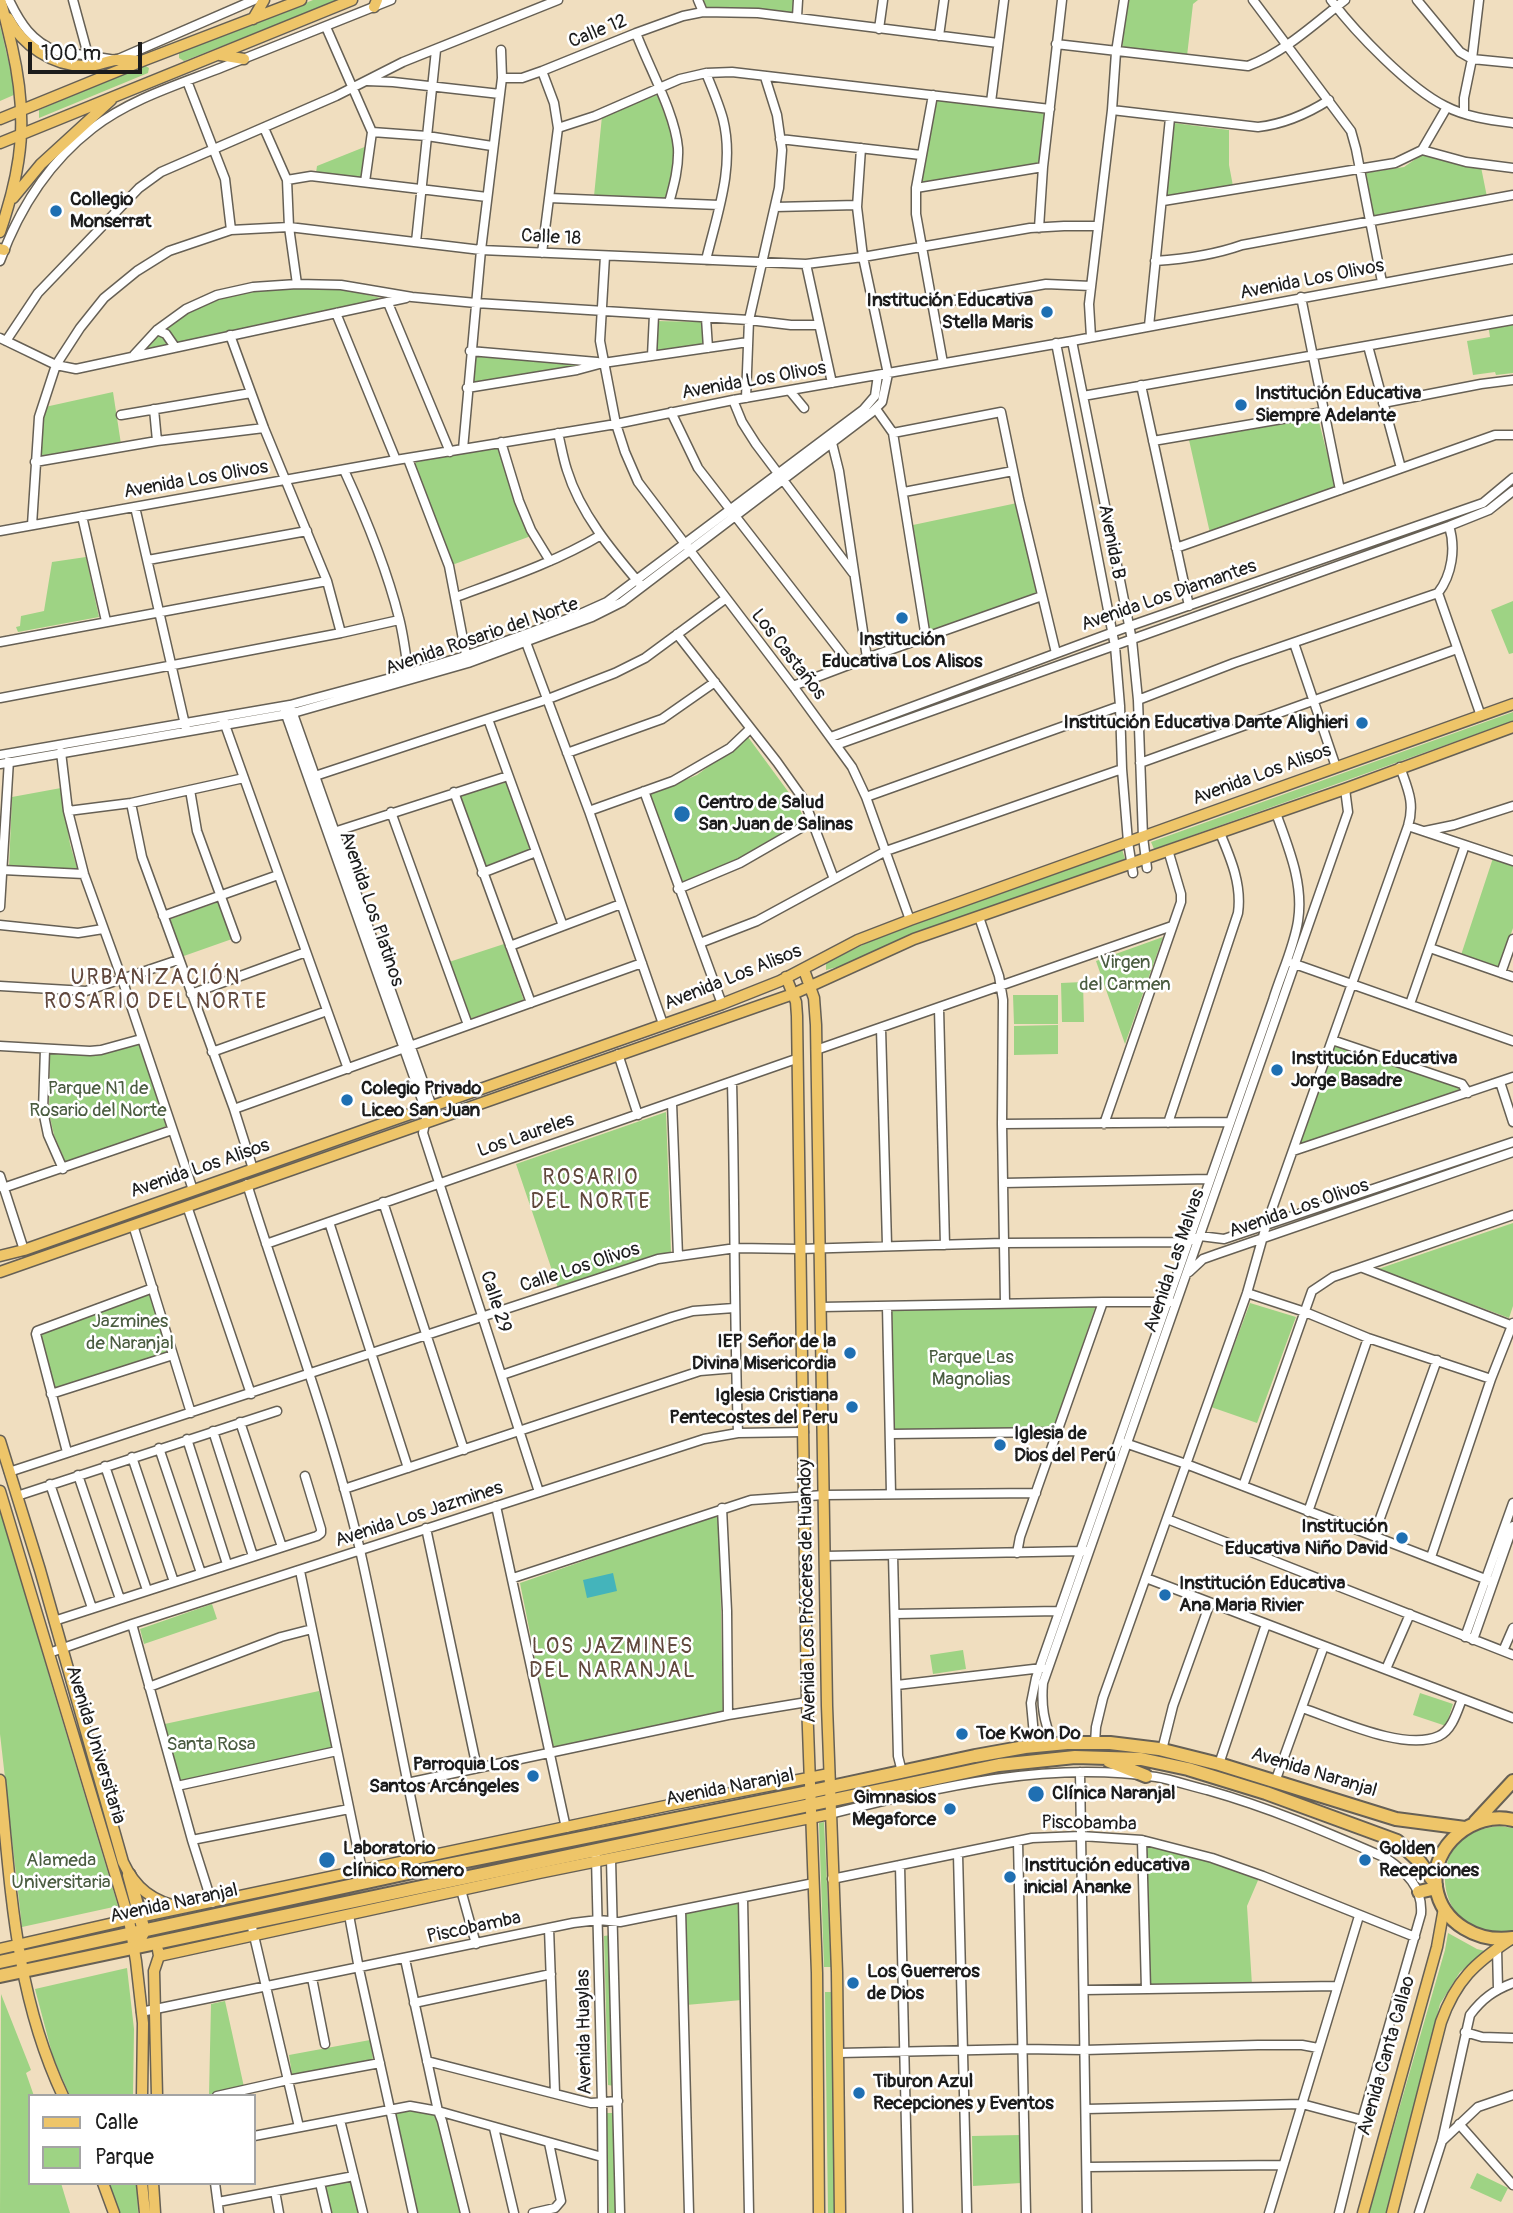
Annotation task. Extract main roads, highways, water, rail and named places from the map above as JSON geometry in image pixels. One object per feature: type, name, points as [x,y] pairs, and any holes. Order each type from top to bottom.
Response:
[{"type":"highway","name":"Avenida Naranjal","points":[[0,1962],[136,1925],[811,1791],[829,1780],[902,1772],[975,1756],[1053,1744],[1095,1743],[1162,1750],[1219,1764],[1396,1819],[1470,1825],[1492,1818],[1513,1820]]},
{"type":"highway","name":"Avenida Naranjal","points":[[0,1976],[19,1958],[134,1947],[184,1937],[253,1929],[596,1856],[811,1805],[999,1765],[1075,1757],[1141,1759],[1188,1769],[1376,1832],[1400,1843],[1412,1854],[1436,1886],[1444,1908]]},
{"type":"highway","points":[[1102,1758],[1146,1776]]},
{"type":"highway","points":[[1419,1892],[1436,1886],[1437,1872],[1447,1847],[1513,1782]]},
{"type":"highway","points":[[129,1875],[136,1925],[134,1947]]},
{"type":"highway","points":[[1444,1908],[1459,1925],[1480,1937],[1495,1940],[1512,1938]]},
{"type":"highway","points":[[184,1937],[187,1950]]},
{"type":"main road","points":[[252,19],[264,0]]},
{"type":"main road","points":[[0,119],[174,48],[302,0]]},
{"type":"main road","points":[[0,143],[352,0]]},
{"type":"main road","points":[[4,2],[14,29],[28,44],[51,58],[83,66],[117,60],[145,60],[156,67],[155,79]]},
{"type":"main road","points":[[0,232],[18,171],[22,134],[16,68],[4,2]]},
{"type":"main road","points":[[174,48],[175,62],[183,68]]},
{"type":"main road","points":[[219,55],[244,59]]},
{"type":"main road","points":[[100,79],[117,60]]},
{"type":"main road","points":[[10,201],[41,163],[118,94]]},
{"type":"main road","points":[[72,146],[76,133]]},
{"type":"main road","name":"Avenida Los Alisos","points":[[0,1256],[24,1250],[722,1004],[804,970],[858,940],[910,920],[1513,704]]},
{"type":"main road","name":"Avenida Los Alisos","points":[[0,1272],[575,1068],[793,994],[882,953],[979,917],[1147,863],[1168,850],[1513,727]]},
{"type":"main road","name":"Avenida Los Próceres de Huandoy","points":[[804,970],[814,998],[816,1050],[840,2213]]},
{"type":"main road","name":"Avenida Los Próceres de Huandoy","points":[[786,978],[793,994],[797,1016],[807,1702],[817,1973],[819,2213]]},
{"type":"main road","points":[[572,1056],[575,1068]]},
{"type":"main road","points":[[104,1222],[108,1234]]},
{"type":"main road","points":[[89,1227],[94,1238]]},
{"type":"main road","name":"Avenida Universitaria","points":[[0,1441],[63,1648],[123,1862],[129,1875],[148,1895],[160,1902],[185,1908]]},
{"type":"main road","name":"Avenida Universitaria","points":[[0,1491],[77,1749],[136,1925]]},
{"type":"main road","points":[[77,1749],[89,1745]]},
{"type":"main road","name":"Avenida Naranjal","points":[[136,1925],[185,1908],[670,1805],[810,1777],[829,1780]]},
{"type":"main road","points":[[0,1780],[19,1958],[46,2056],[63,2094]]},
{"type":"main road","name":"Avenida Naranjal","points":[[159,1956],[253,1929],[349,1915],[596,1856],[611,1860],[830,1814]]},
{"type":"main road","name":"Avenida Canta Callao","points":[[1363,2213],[1437,1947],[1444,1908]]},
{"type":"main road","points":[[1392,2213],[1441,2022],[1450,1998],[1461,1980],[1512,1938]]},
{"type":"main road","points":[[157,1942],[159,1956],[154,1971],[157,2094]]},
{"type":"main road","points":[[134,1947],[141,2012],[142,2094]]},
{"type":"main road","name":"Avenida Naranjal","points":[[0,1949],[19,1958]]},
{"type":"main road","points":[[817,1973],[836,1972]]},
{"type":"main road","points":[[104,2185],[114,2213]]},
{"type":"main road","points":[[142,2185],[145,2213]]},
{"type":"main road","points":[[153,2185],[155,2213]]},
{"type":"water","points":[[613,1573],[617,1591],[587,1598],[583,1580]]},
{"type":"place","name":"Collegio Monserrat","points":[[56,211]]},
{"type":"place","name":"Institución Educativa Stella Maris","points":[[1047,312]]},
{"type":"place","name":"Institución Educativa Siempre Adelante","points":[[1241,405]]},
{"type":"place","name":"Institución Educativa Los Alisos","points":[[902,618]]},
{"type":"place","name":"Institución Educativa Dante Alighieri","points":[[1362,723]]},
{"type":"place","name":"Centro de Salud San Juan de Salinas","points":[[682,814]]},
{"type":"place","name":"Institución Educativa Jorge Basadre","points":[[1277,1070]]},
{"type":"place","name":"Colegio Privado Liceo San Juan","points":[[347,1100]]},
{"type":"place","name":"IEP Señor de la Divina Misericordia","points":[[850,1353]]},
{"type":"place","name":"Iglesia Cristiana Pentecostes del Peru","points":[[852,1407]]},
{"type":"place","name":"Iglesia de Dios del Perú","points":[[1000,1445]]},
{"type":"place","name":"Institución Educativa Niño David","points":[[1402,1538]]},
{"type":"place","name":"Institución Educativa Ana Maria Rivier","points":[[1165,1595]]},
{"type":"place","name":"Toe Kwon Do","points":[[962,1734]]},
{"type":"place","name":"Parroquia Los Santos Arcángeles","points":[[533,1776]]},
{"type":"place","name":"Clínica Naranjal","points":[[1036,1794]]},
{"type":"place","name":"Gimnasios Megaforce","points":[[950,1809]]},
{"type":"place","name":"Laboratorio clínico Romero","points":[[327,1860]]},
{"type":"place","name":"Golden Recepciones","points":[[1365,1860]]},
{"type":"place","name":"Institución educativa inicial Ananke","points":[[1010,1877]]},
{"type":"place","name":"Los Guerreros de Dios","points":[[853,1983]]},
{"type":"place","name":"Tiburon Azul Recepciones y Eventos","points":[[859,2093]]},
{"type":"district","name":"URBANIZACIÓN ROSARIO DEL NORTE","points":[[156,991]]},
{"type":"district","name":"ROSARIO DEL NORTE","points":[[591,1191]]},
{"type":"district","name":"LOS JAZMINES DEL NARANJAL","points":[[613,1660]]},
{"type":"park label","name":"Virgen del Carmen","points":[[1125,974]]},
{"type":"park label","name":"Parque N1 de Rosario del Norte","points":[[98,1100]]},
{"type":"park label","name":"Jazmines de Naranjal","points":[[130,1333]]},
{"type":"park label","name":"Parque Las Magnolias","points":[[971,1369]]},
{"type":"park label","name":"Santa Rosa","points":[[211,1745]]},
{"type":"park label","name":"Alameda Universitaria","points":[[61,1872]]}]
